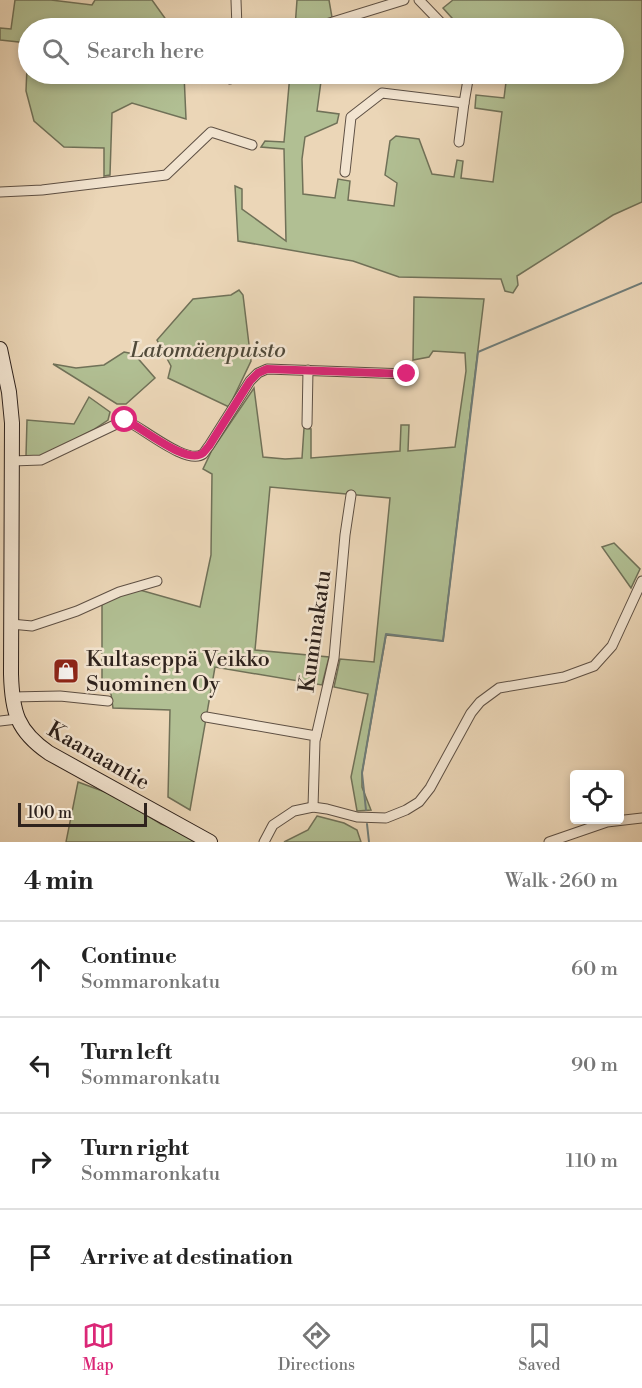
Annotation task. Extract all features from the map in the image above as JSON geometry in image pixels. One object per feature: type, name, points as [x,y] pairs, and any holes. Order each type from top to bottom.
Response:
[{"type":"street","points":[[236,0],[237,18]]},
{"type":"street","points":[[346,18],[404,0]]},
{"type":"street","points":[[419,0],[436,18]]},
{"type":"street","points":[[459,142],[467,84]]},
{"type":"street","points":[[345,172],[351,117],[382,93],[464,103]]},
{"type":"street","points":[[0,192],[42,190],[166,175],[212,132],[252,145]]},
{"type":"street","name":"Kaanaantie","points":[[0,349],[12,423],[12,460],[5,523],[11,624],[12,697],[17,719],[27,736],[48,753],[210,842]]},
{"type":"street","points":[[12,460],[41,460],[125,420],[176,451],[186,456],[195,456],[202,454],[250,381],[258,373],[267,369],[407,374]]},
{"type":"street","points":[[307,424],[308,370]]},
{"type":"street","name":"Kuminakatu","points":[[313,807],[316,736],[334,658],[345,535],[351,495]]},
{"type":"street","points":[[11,624],[32,626],[77,611],[119,592],[157,581]]},
{"type":"street","points":[[264,842],[277,821],[294,811],[313,807],[327,808],[357,817],[386,818],[419,802],[430,789],[471,713],[480,702],[499,688],[564,677],[594,666],[612,646],[642,581]]},
{"type":"street","points":[[12,697],[60,696],[108,700]]},
{"type":"street","points":[[206,717],[316,736]]},
{"type":"street","points":[[0,721],[17,719]]},
{"type":"street","points":[[549,842],[607,822],[642,818]]},
{"type":"green space","points":[[15,0],[51,0],[92,5],[95,0],[152,0],[165,18],[18,18],[18,42],[0,40],[0,28],[11,29]]},
{"type":"green space","points":[[297,0],[329,0],[332,18],[296,18]]},
{"type":"green space","points":[[453,0],[642,0],[642,202],[613,215],[517,276],[518,285],[513,293],[505,291],[501,279],[399,277],[353,261],[238,241],[235,186],[242,189],[242,209],[286,241],[284,149],[261,147],[265,141],[284,142],[289,84],[321,84],[317,111],[339,114],[337,123],[305,137],[302,159],[303,194],[335,198],[338,179],[350,181],[348,200],[394,206],[397,183],[385,175],[390,141],[396,136],[419,139],[432,174],[454,177],[457,160],[463,161],[461,178],[493,182],[502,112],[475,108],[476,95],[504,98],[506,84],[624,84],[624,18],[452,18],[443,8]]},
{"type":"green space","points":[[26,84],[184,84],[186,119],[132,103],[112,113],[110,175],[104,176],[104,148],[64,147],[34,121]]},
{"type":"green space","name":"Latomäenpuisto","points":[[239,290],[243,295],[251,361],[229,407],[168,378],[171,366],[157,340],[193,299],[231,295]]},
{"type":"green space","points":[[414,297],[484,299],[443,641],[386,635],[362,773],[362,787],[371,810],[357,811],[351,777],[368,694],[334,687],[340,659],[374,662],[390,498],[270,487],[255,650],[329,657],[322,685],[215,667],[190,810],[168,797],[170,710],[113,708],[111,694],[102,684],[102,605],[118,594],[133,588],[200,607],[211,555],[212,474],[203,469],[212,450],[254,388],[263,457],[302,458],[304,428],[311,429],[311,458],[400,451],[401,425],[409,425],[408,451],[455,447],[466,371],[465,353],[433,351],[429,357],[413,360]]},
{"type":"green space","points":[[124,352],[134,354],[155,378],[126,404],[117,404],[53,364],[76,368],[104,365]]},
{"type":"green space","points":[[89,397],[110,412],[108,420],[43,456],[26,456],[27,420],[74,424]]},
{"type":"green space","points":[[614,543],[640,569],[631,588],[602,547]]},
{"type":"green space","points":[[78,782],[116,796],[161,824],[178,830],[199,842],[66,842]]},
{"type":"green space","points":[[317,816],[344,823],[357,830],[361,842],[284,842],[308,830]]},
{"type":"waterway","points":[[366,810],[362,773],[386,634],[443,641],[478,352],[642,283]]},
{"type":"waterway","points":[[367,824],[369,842]]},
{"type":"place","name":"Kultaseppä Veikko Suominen Oy","points":[[66,671]]},
{"type":"route","points":[[125,420],[176,451],[186,456],[195,456],[202,454],[209,446],[250,381],[258,373],[267,369],[407,374]]}]
